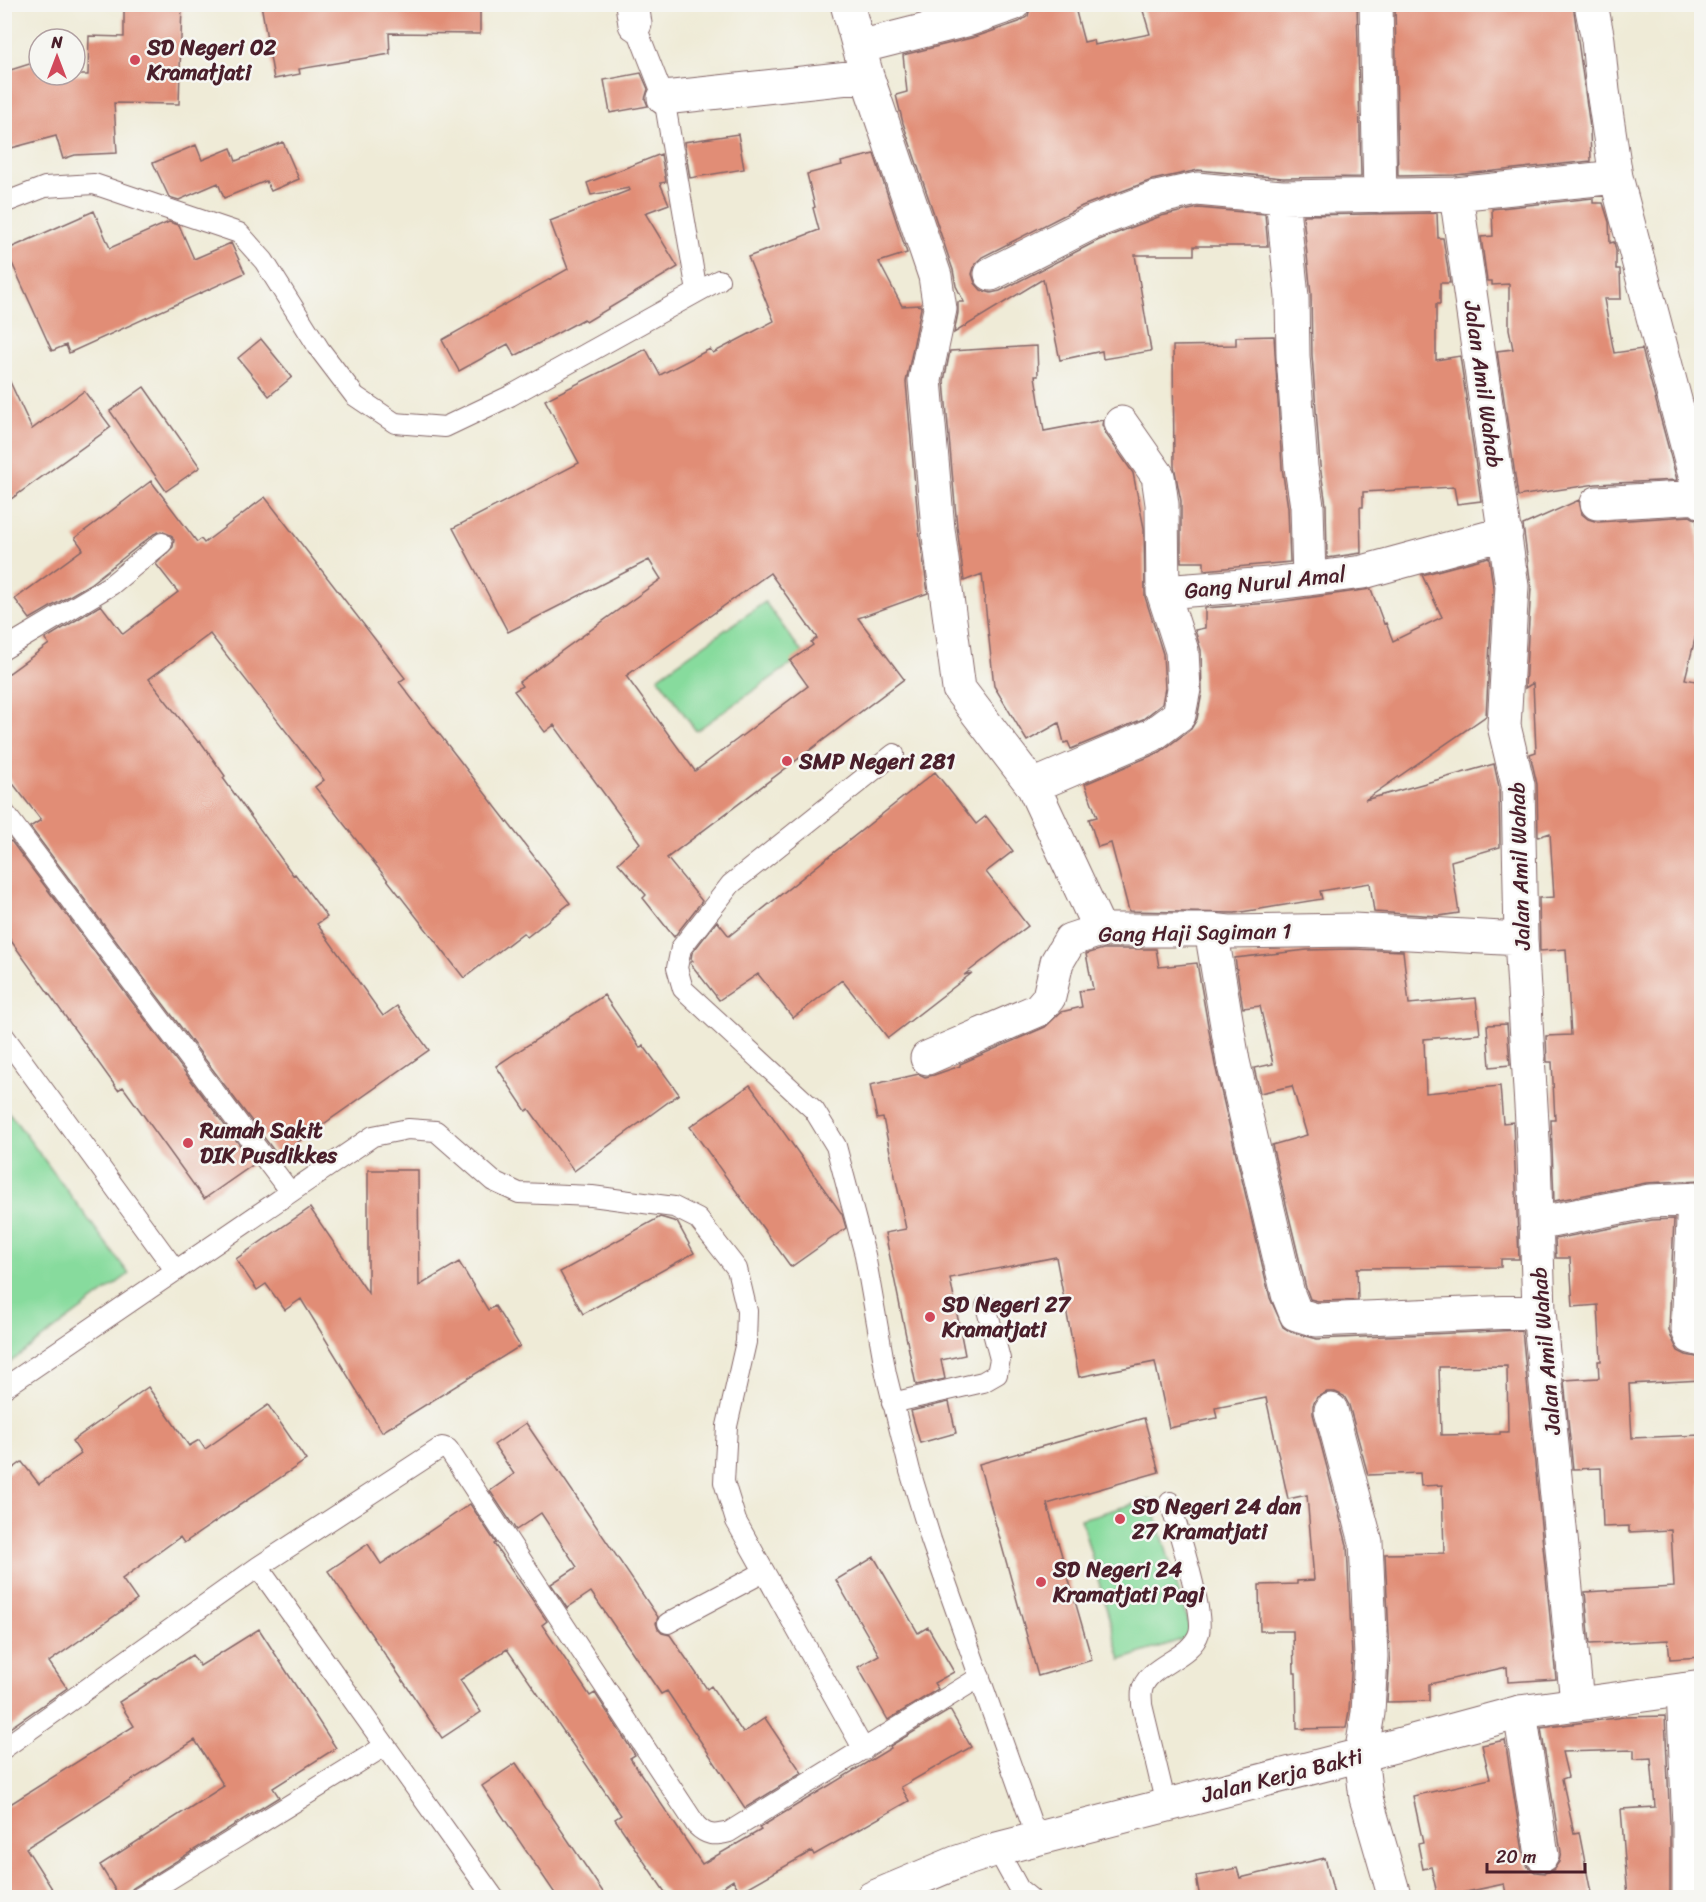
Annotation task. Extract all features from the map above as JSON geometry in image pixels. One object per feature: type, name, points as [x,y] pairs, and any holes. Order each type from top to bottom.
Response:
[{"type":"street","points":[[847,4],[863,62],[937,287],[940,309],[925,380],[938,529],[960,689],[1033,786],[1100,930]]},
{"type":"street","points":[[664,98],[863,62],[1013,4]]},
{"type":"street","points":[[1376,4],[1380,196]]},
{"type":"street","points":[[1591,4],[1616,177],[1701,500],[1597,503]]},
{"type":"street","points":[[991,274],[1091,223],[1156,198],[1197,189],[1282,197],[1456,194],[1616,177]]},
{"type":"street","name":"Jalan Amil Wahab","points":[[1456,194],[1512,586],[1504,726],[1518,785],[1521,939],[1539,1311],[1577,1703]]},
{"type":"street","points":[[1282,197],[1292,297],[1293,356],[1301,467],[1308,506],[1309,579]]},
{"type":"street","points":[[1121,423],[1158,476],[1162,504],[1163,592]]},
{"type":"street","name":"Gang Nurul Amal","points":[[1033,786],[1152,735],[1179,715],[1184,689],[1182,651],[1163,592],[1362,572],[1506,533]]},
{"type":"street","name":"Gang Haji Sagiman 1","points":[[927,1058],[1038,1010],[1049,997],[1057,962],[1070,940],[1100,930],[1365,931],[1521,939]]},
{"type":"street","points":[[1211,930],[1233,1061],[1288,1294],[1296,1314],[1316,1320],[1539,1311]]},
{"type":"street","points":[[1536,1224],[1650,1201],[1698,1199],[1688,1330],[1691,1338],[1701,1340]]},
{"type":"street","points":[[1331,1410],[1366,1542],[1371,1656],[1368,1713],[1361,1755],[1366,1798],[1395,1898]]},
{"type":"street","points":[[1689,1898],[1695,1791],[1692,1689]]},
{"type":"street","name":"Jalan Kerja Bakti","points":[[872,1898],[955,1863],[997,1849],[1520,1712],[1692,1689]]},
{"type":"street","points":[[1520,1712],[1542,1855]]},
{"type":"lane","points":[[634,14],[664,98],[697,292]]},
{"type":"lane","points":[[4,203],[45,187],[94,184],[239,233],[264,261],[320,350],[355,396],[395,423],[445,427],[510,396],[719,280]]},
{"type":"lane","points":[[4,649],[111,585],[162,543]]},
{"type":"lane","points":[[894,754],[731,884],[681,948],[677,968],[683,989],[814,1110],[836,1146],[865,1255],[892,1403],[910,1471],[1037,1839]]},
{"type":"lane","points":[[4,812],[291,1192]]},
{"type":"lane","points":[[4,1036],[176,1271]]},
{"type":"lane","points":[[4,1388],[373,1136],[408,1129],[436,1131],[493,1181],[519,1193],[592,1196],[674,1207],[698,1219],[737,1269],[747,1311],[746,1342],[727,1426],[724,1482],[736,1521],[864,1750]]},
{"type":"lane","points":[[892,1403],[983,1382],[997,1374],[1000,1359],[986,1306]]},
{"type":"lane","points":[[4,1748],[258,1567],[439,1448],[445,1447],[696,1826],[705,1835],[716,1836],[729,1832],[980,1677]]},
{"type":"lane","points":[[1166,1805],[1142,1705],[1142,1689],[1148,1678],[1190,1647],[1199,1632],[1200,1610],[1170,1502]]},
{"type":"lane","points":[[258,1567],[494,1898]]},
{"type":"lane","points":[[668,1623],[764,1572]]},
{"type":"lane","points":[[139,1898],[386,1746]]},
{"type":"lane","points":[[997,1849],[1019,1889],[1030,1898]]},
{"type":"green space","points":[[765,602],[804,655],[696,731],[658,677]]},
{"type":"green space","points":[[5,1107],[129,1274],[4,1366]]},
{"type":"green space","points":[[1151,1499],[1192,1636],[1121,1660],[1081,1519]]},
{"type":"building","points":[[124,4],[182,4],[179,104],[114,103],[117,153],[75,155],[63,159],[56,136],[4,150],[4,72],[27,65],[27,87],[87,87],[89,36],[124,37]]},
{"type":"building","points":[[261,4],[480,5],[480,34],[389,33],[390,54],[299,69],[300,74],[274,79]]},
{"type":"building","points":[[1031,4],[1074,4],[1084,42],[1093,40],[1094,45],[1150,34],[1141,4],[1357,4],[1361,177],[1283,178],[1198,170],[1152,180],[1082,206],[982,257],[975,264],[972,274],[975,283],[981,290],[991,293],[1000,291],[1099,240],[1161,216],[1198,208],[1265,214],[1268,246],[1194,246],[1194,255],[1135,255],[1151,351],[1103,359],[1102,351],[1060,360],[1043,279],[954,333],[958,302],[964,302],[956,286],[953,270],[903,123],[896,95],[907,92],[903,55],[975,37],[1019,22],[1028,16]]},
{"type":"building","points":[[1395,4],[1573,4],[1590,128],[1591,161],[1455,175],[1398,176]]},
{"type":"building","points":[[641,73],[648,89],[645,99],[648,106],[610,113],[604,80]]},
{"type":"building","points":[[738,134],[744,169],[690,178],[684,142]]},
{"type":"building","points":[[283,142],[299,179],[271,191],[266,181],[224,198],[218,183],[179,200],[169,197],[153,163],[196,145],[202,160],[231,148],[236,161]]},
{"type":"building","points":[[661,154],[666,182],[660,183],[669,204],[645,213],[678,267],[586,322],[584,319],[515,356],[508,344],[459,371],[442,340],[568,269],[550,221],[630,190],[629,188],[591,195],[587,183]]},
{"type":"building","points":[[874,154],[907,253],[879,262],[902,306],[920,305],[921,308],[906,382],[919,531],[928,593],[858,618],[904,679],[667,858],[702,901],[674,937],[643,898],[646,895],[618,863],[640,843],[554,725],[545,732],[514,691],[522,686],[519,682],[661,579],[649,560],[508,632],[453,528],[579,463],[545,400],[646,349],[660,375],[710,349],[713,353],[774,321],[748,257],[819,230],[807,174],[842,165],[841,162]],"holes":[[[770,573],[817,638],[811,642],[813,645],[790,661],[808,686],[695,771],[626,676]]]},
{"type":"building","points":[[1593,198],[1593,203],[1603,203],[1609,222],[1610,243],[1614,242],[1616,251],[1616,269],[1620,269],[1621,299],[1604,299],[1614,353],[1642,349],[1677,480],[1596,484],[1518,496],[1497,351],[1513,349],[1509,329],[1509,284],[1492,285],[1492,281],[1487,281],[1481,237],[1493,236],[1492,209]]},
{"type":"building","points":[[94,211],[110,248],[169,222],[179,225],[194,259],[231,243],[245,273],[69,353],[66,345],[52,351],[6,250]]},
{"type":"building","points":[[1437,213],[1438,238],[1443,238],[1450,283],[1440,283],[1440,304],[1436,304],[1436,360],[1460,356],[1481,501],[1457,504],[1454,487],[1363,492],[1363,507],[1360,507],[1361,553],[1327,558],[1326,505],[1320,465],[1312,355],[1311,295],[1303,215]]},
{"type":"building","points":[[1274,336],[1282,468],[1288,508],[1290,562],[1204,570],[1204,562],[1181,562],[1181,501],[1174,466],[1173,346],[1236,345],[1236,337]]},
{"type":"building","points":[[261,339],[292,377],[269,396],[238,358]]},
{"type":"building","points":[[1037,346],[1038,376],[1035,376],[1044,431],[1103,420],[1102,425],[1106,434],[1133,473],[1144,528],[1145,597],[1163,654],[1165,688],[1162,704],[1143,719],[1071,749],[1068,742],[1064,743],[1059,723],[1027,741],[994,686],[982,574],[964,581],[944,381],[950,351]]},
{"type":"building","points":[[4,369],[32,429],[84,391],[111,427],[4,504]]},
{"type":"building","points":[[144,387],[200,467],[166,491],[110,411]]},
{"type":"building","points":[[151,481],[197,542],[201,539],[204,543],[265,497],[405,678],[399,682],[570,903],[527,937],[523,933],[464,978],[315,787],[324,780],[210,634],[149,679],[198,742],[200,741],[225,776],[223,778],[293,875],[295,874],[327,917],[317,924],[383,1016],[397,1006],[429,1050],[278,1156],[30,827],[41,820],[4,772],[4,677],[49,644],[45,639],[101,605],[123,634],[178,592],[156,564],[173,547],[174,540],[171,535],[161,531],[90,584],[30,619],[15,599],[83,549],[75,538]]},
{"type":"building","points":[[1579,500],[1582,514],[1598,522],[1690,516],[1697,520],[1699,554],[1701,555],[1701,615],[1685,679],[1701,682],[1701,1024],[1699,1024],[1700,1058],[1697,1058],[1701,1121],[1701,1180],[1646,1183],[1554,1201],[1551,1120],[1555,1120],[1552,1062],[1547,1062],[1546,1036],[1571,1035],[1566,949],[1540,951],[1539,898],[1554,897],[1550,833],[1538,837],[1537,784],[1530,754],[1536,752],[1533,683],[1525,688],[1531,587],[1523,525]]},
{"type":"building","points":[[1489,557],[1493,587],[1486,716],[1365,800],[1494,764],[1499,787],[1500,847],[1451,861],[1459,913],[1439,916],[1374,912],[1370,883],[1320,891],[1322,899],[1235,913],[1129,911],[1111,843],[1098,847],[1089,819],[1097,817],[1085,784],[1160,752],[1191,729],[1197,719],[1202,693],[1201,650],[1195,630],[1205,628],[1205,608],[1271,603],[1371,589],[1393,641],[1442,617],[1422,575]]},
{"type":"building","points":[[935,772],[976,824],[986,816],[1013,851],[986,872],[1028,926],[888,1038],[842,980],[793,1018],[758,974],[719,1000],[690,963],[693,961],[692,953],[717,921],[729,936]]},
{"type":"building","points":[[11,841],[254,1164],[204,1199],[123,1087],[118,1090],[4,931],[4,846]]},
{"type":"building","points":[[1103,949],[1156,949],[1159,967],[1197,963],[1215,1065],[1270,1298],[1283,1327],[1291,1332],[1317,1339],[1522,1330],[1556,1679],[1508,1682],[1507,1667],[1429,1684],[1429,1701],[1387,1702],[1390,1655],[1385,1554],[1444,1553],[1442,1485],[1421,1486],[1420,1473],[1368,1475],[1349,1405],[1344,1396],[1335,1392],[1327,1392],[1317,1397],[1313,1405],[1313,1414],[1347,1545],[1352,1656],[1349,1711],[1346,1728],[1297,1729],[1293,1631],[1260,1631],[1259,1585],[1297,1584],[1297,1581],[1314,1580],[1307,1495],[1288,1499],[1266,1398],[1215,1408],[1217,1418],[1169,1428],[1155,1362],[1079,1377],[1056,1257],[950,1278],[965,1355],[941,1360],[945,1379],[916,1385],[885,1233],[906,1229],[883,1118],[877,1119],[870,1085],[919,1074],[925,1077],[960,1066],[960,1064],[1045,1027],[1061,1012],[1082,1007],[1079,991],[1093,989],[1086,954]],"holes":[[[1507,1366],[1508,1432],[1441,1435],[1439,1367]]]},
{"type":"building","points":[[1307,950],[1403,951],[1409,1004],[1476,998],[1480,1034],[1424,1039],[1426,1093],[1500,1086],[1503,1123],[1513,1122],[1519,1259],[1501,1259],[1501,1267],[1357,1268],[1358,1300],[1318,1301],[1310,1299],[1306,1288],[1272,1145],[1307,1135],[1292,1086],[1260,1093],[1254,1068],[1273,1064],[1260,1006],[1243,1008],[1235,958]]},
{"type":"building","points":[[604,995],[640,1048],[643,1045],[679,1094],[574,1171],[529,1109],[526,1111],[496,1066]]},
{"type":"building","points":[[1507,1024],[1510,1065],[1490,1067],[1487,1025]]},
{"type":"building","points":[[750,1085],[842,1214],[846,1228],[791,1267],[690,1127]]},
{"type":"building","points":[[368,1170],[418,1170],[419,1286],[459,1262],[488,1310],[495,1306],[520,1346],[382,1432],[301,1299],[285,1310],[266,1284],[257,1290],[236,1259],[310,1208],[368,1293]]},
{"type":"building","points":[[660,1217],[677,1222],[694,1253],[583,1314],[560,1272]]},
{"type":"building","points":[[1674,1219],[1669,1330],[1678,1351],[1701,1358],[1701,1380],[1629,1384],[1632,1438],[1701,1435],[1701,1657],[1670,1659],[1668,1640],[1590,1644],[1585,1592],[1674,1587],[1671,1530],[1629,1532],[1629,1526],[1603,1527],[1601,1468],[1573,1469],[1564,1380],[1599,1378],[1598,1361],[1601,1361],[1598,1305],[1573,1307],[1570,1258],[1556,1258],[1555,1239],[1652,1220]]},
{"type":"building","points":[[148,1387],[189,1446],[199,1440],[205,1449],[268,1405],[306,1460],[184,1543],[180,1537],[122,1579],[137,1600],[49,1662],[67,1688],[4,1732],[4,1475],[22,1462],[39,1484],[81,1454],[72,1441]]},
{"type":"building","points":[[949,1402],[956,1433],[920,1443],[911,1411]]},
{"type":"building","name":"SD Negeri 24 Kramatjati Pagi","points":[[1144,1418],[1159,1472],[1047,1504],[1092,1660],[1038,1676],[979,1464]]},
{"type":"building","points":[[526,1423],[658,1617],[656,1623],[658,1629],[670,1635],[707,1689],[711,1686],[743,1733],[765,1718],[802,1773],[745,1808],[667,1691],[661,1694],[591,1592],[567,1608],[551,1584],[577,1567],[541,1513],[516,1530],[490,1491],[514,1474],[494,1445]]},
{"type":"building","points":[[470,1504],[496,1543],[494,1544],[547,1621],[542,1625],[590,1696],[595,1693],[635,1755],[630,1758],[702,1864],[761,1830],[759,1828],[950,1710],[971,1747],[901,1787],[909,1801],[814,1855],[812,1851],[740,1892],[733,1880],[706,1898],[669,1898],[615,1819],[621,1815],[507,1649],[460,1680],[481,1712],[442,1738],[328,1571],[368,1544],[381,1564]]},
{"type":"building","points":[[874,1557],[918,1633],[928,1627],[954,1672],[934,1683],[938,1689],[888,1720],[858,1667],[879,1655],[836,1580]]},
{"type":"building","points":[[259,1629],[336,1748],[273,1788],[279,1797],[120,1898],[100,1865],[224,1786],[195,1740],[26,1848],[58,1898],[4,1898],[4,1808],[134,1726],[119,1702],[192,1655],[200,1666]]},
{"type":"building","points":[[1665,1716],[1670,1825],[1670,1897],[1628,1898],[1621,1809],[1655,1807],[1651,1758],[1634,1759],[1634,1750],[1562,1752],[1568,1777],[1562,1779],[1574,1833],[1579,1832],[1592,1898],[1507,1898],[1504,1884],[1438,1898],[1431,1867],[1423,1869],[1418,1844],[1423,1843],[1413,1796],[1490,1779],[1482,1745],[1505,1740],[1524,1858],[1528,1867],[1535,1872],[1545,1873],[1553,1870],[1559,1862],[1561,1852],[1541,1728],[1624,1717]]},
{"type":"building","points":[[516,1763],[607,1898],[558,1898],[482,1786]]},
{"type":"building","points":[[1325,1858],[1335,1898],[1200,1898],[1196,1876],[1237,1868],[1240,1878]]},
{"type":"place","name":"SD Negeri 02 Kramatjati","points":[[135,60]]},
{"type":"place","name":"SMP Negeri 281","points":[[787,761]]},
{"type":"place","name":"Rumah Sakit DIK Pusdikkes","points":[[188,1143]]},
{"type":"place","name":"SD Negeri 27 Kramatjati","points":[[930,1317]]},
{"type":"place","name":"SD Negeri 24 dan 27 Kramatjati","points":[[1120,1519]]},
{"type":"place","name":"SD Negeri 24 Kramatjati Pagi","points":[[1041,1582]]}]
